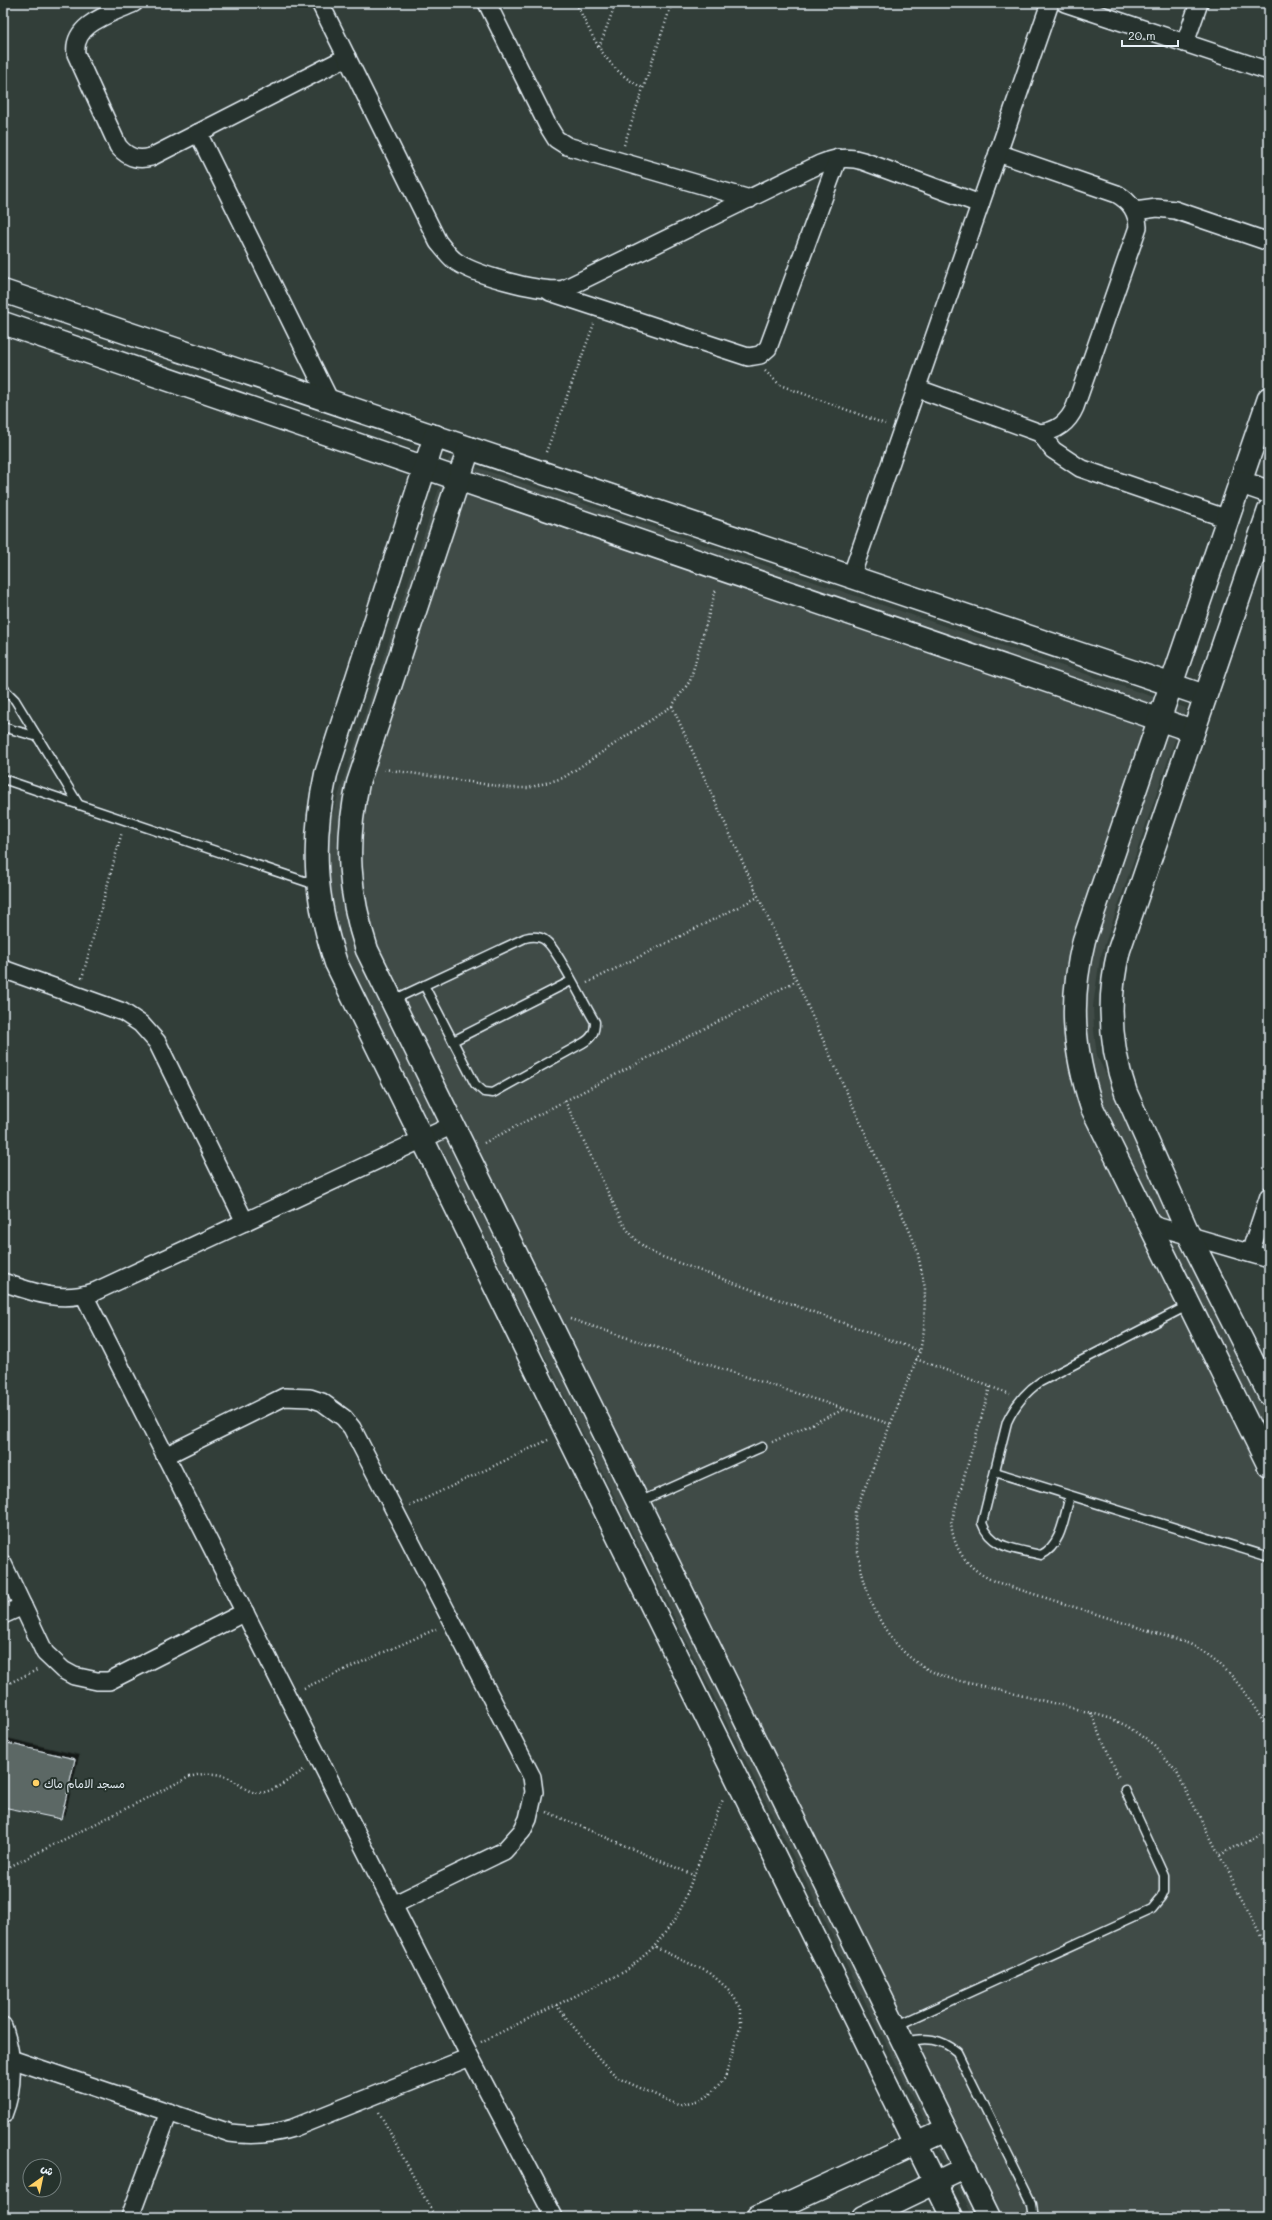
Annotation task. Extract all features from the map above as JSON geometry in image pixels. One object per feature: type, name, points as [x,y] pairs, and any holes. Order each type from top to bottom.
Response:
[{"type":"street","points":[[134,3],[87,26],[78,35],[75,48],[76,54],[118,146],[130,156],[144,159],[347,57]]},
{"type":"street","points":[[320,3],[438,242],[455,261],[476,272],[544,290],[748,357],[760,355],[768,348],[838,158]]},
{"type":"street","points":[[487,3],[548,126],[556,139],[567,146],[750,199]]},
{"type":"street","points":[[851,577],[1050,3]]},
{"type":"street","points":[[1065,3],[1269,71]]},
{"type":"street","points":[[1185,43],[1199,3]]},
{"type":"street","points":[[198,133],[330,401]]},
{"type":"street","points":[[998,153],[1117,194],[1124,198],[1135,211],[1138,228],[1075,407],[1066,422],[1060,427],[1040,434]]},
{"type":"street","points":[[544,290],[559,290],[574,285],[820,164],[838,158],[863,161],[980,204]]},
{"type":"street","points":[[1135,211],[1157,208],[1175,210],[1269,242]]},
{"type":"street","points":[[3,291],[1205,696]]},
{"type":"street","points":[[3,323],[1193,731]]},
{"type":"street","points":[[916,388],[1040,434],[1053,450],[1080,468],[1228,519]]},
{"type":"street","points":[[1269,398],[1261,447],[1240,482],[1084,940],[1077,968],[1074,996],[1076,1046],[1083,1081],[1103,1133],[1190,1304],[1269,1466]]},
{"type":"street","points":[[435,436],[326,774],[319,803],[316,832],[317,885],[324,924],[336,963],[952,2217]]},
{"type":"street","points":[[469,448],[364,766],[351,822],[349,858],[350,882],[354,905],[367,950],[989,2217]]},
{"type":"street","points":[[1240,482],[1269,492]]},
{"type":"street","points":[[1269,510],[1119,950],[1113,974],[1110,1004],[1113,1046],[1118,1070],[1126,1093],[1189,1236],[1269,1394]]},
{"type":"street","points":[[3,969],[114,1008],[133,1018],[157,1042],[245,1222]]},
{"type":"street","points":[[3,1282],[50,1297],[67,1298],[84,1295],[453,1125]]},
{"type":"street","points":[[1250,1253],[1269,1196]]},
{"type":"street","points":[[1149,1224],[1269,1259]]},
{"type":"street","points":[[84,1295],[468,2053],[554,2217]]},
{"type":"street","points":[[166,1456],[284,1397],[310,1398],[334,1409],[352,1428],[532,1777],[534,1792],[532,1805],[522,1831],[504,1852],[393,1905]]},
{"type":"street","points":[[3,1564],[45,1653],[54,1663],[74,1676],[97,1681],[110,1681],[244,1612]]},
{"type":"street","points":[[644,1590],[675,1576]]},
{"type":"street","points":[[3,1615],[23,1606]]},
{"type":"street","points":[[3,2026],[11,2059],[10,2094],[3,2115]]},
{"type":"street","points":[[11,2059],[230,2133],[262,2135],[293,2128],[371,2097],[468,2053]]},
{"type":"street","points":[[130,2217],[168,2112]]},
{"type":"street","points":[[758,2217],[946,2130]]},
{"type":"street","points":[[864,2217],[966,2168]]},
{"type":"lane","points":[[3,688],[12,695],[79,805]]},
{"type":"lane","points":[[3,727],[38,738]]},
{"type":"lane","points":[[3,779],[317,885]]},
{"type":"lane","points":[[392,1001],[424,985],[533,936],[547,941],[595,1022],[594,1032],[590,1039],[493,1093],[484,1092],[475,1084],[424,985]]},
{"type":"lane","points":[[453,1041],[571,981]]},
{"type":"lane","points":[[1070,1496],[1056,1542],[1047,1552],[1041,1555],[998,1544],[988,1535],[982,1523],[1007,1422],[1013,1409],[1021,1398],[1040,1382],[1190,1304]]},
{"type":"lane","points":[[639,1502],[762,1447]]},
{"type":"lane","points":[[995,1472],[1269,1557]]},
{"type":"lane","points":[[900,2034],[1152,1908],[1157,1904],[1164,1892],[1164,1874],[1125,1790]]},
{"type":"lane","points":[[900,2034],[945,2043],[957,2052],[1032,2204],[1034,2217]]},
{"type":"path","points":[[576,3],[599,47],[613,68],[643,88]]},
{"type":"path","points":[[599,47],[616,3]]},
{"type":"path","points":[[619,161],[672,3]]},
{"type":"path","points":[[539,472],[600,308]]},
{"type":"path","points":[[760,355],[768,375],[780,385],[902,430]]},
{"type":"path","points":[[364,766],[510,788],[528,788],[564,778],[672,706],[690,681],[722,569]]},
{"type":"path","points":[[672,706],[917,1250],[925,1288],[926,1309],[920,1351],[855,1512],[855,1526],[861,1571],[874,1608],[890,1634],[912,1657],[940,1675],[1091,1712],[1127,1726],[1156,1746],[1178,1773],[1269,1951]]},
{"type":"path","points":[[77,995],[125,820]]},
{"type":"path","points":[[576,989],[758,897]]},
{"type":"path","points":[[467,1152],[796,981]]},
{"type":"path","points":[[565,1101],[622,1222],[633,1237],[646,1249],[657,1255],[920,1351]]},
{"type":"path","points":[[544,1310],[890,1424]]},
{"type":"path","points":[[916,1359],[1021,1398]]},
{"type":"path","points":[[990,1386],[951,1523],[954,1542],[965,1561],[980,1574],[996,1582],[1190,1644],[1206,1652],[1230,1672],[1269,1731]]},
{"type":"path","points":[[762,1447],[845,1409]]},
{"type":"path","points":[[396,1513],[566,1431]]},
{"type":"path","points":[[287,1696],[452,1621]]},
{"type":"path","points":[[3,1686],[54,1663]]},
{"type":"path","points":[[1091,1712],[1125,1790]]},
{"type":"path","points":[[3,1870],[190,1777],[214,1774],[230,1779],[249,1792],[264,1792],[320,1761]]},
{"type":"path","points":[[468,2053],[556,2005],[626,1971],[654,1947],[677,1916],[689,1891],[693,1875],[734,1773]]},
{"type":"path","points":[[532,1805],[693,1875]]},
{"type":"path","points":[[1220,1855],[1269,1829]]},
{"type":"path","points":[[556,2005],[609,2070],[628,2084],[678,2105],[690,2103],[705,2097],[725,2078],[741,2023],[740,2008],[729,1990],[710,1973],[654,1947]]},
{"type":"path","points":[[371,2097],[435,2217]]},
{"type":"shaded area","points":[[449,458],[1186,708],[1100,958],[1093,1006],[1094,1031],[1097,1056],[1269,1411],[1269,2217],[972,2217],[348,960],[334,916],[330,894],[328,844],[331,818]]},
{"type":"building","name":"مسجد الامام ماك","points":[[3,1742],[75,1759],[61,1819],[3,1807]]},
{"type":"place","name":"مسجد الامام ماك","points":[[36,1783]]}]
